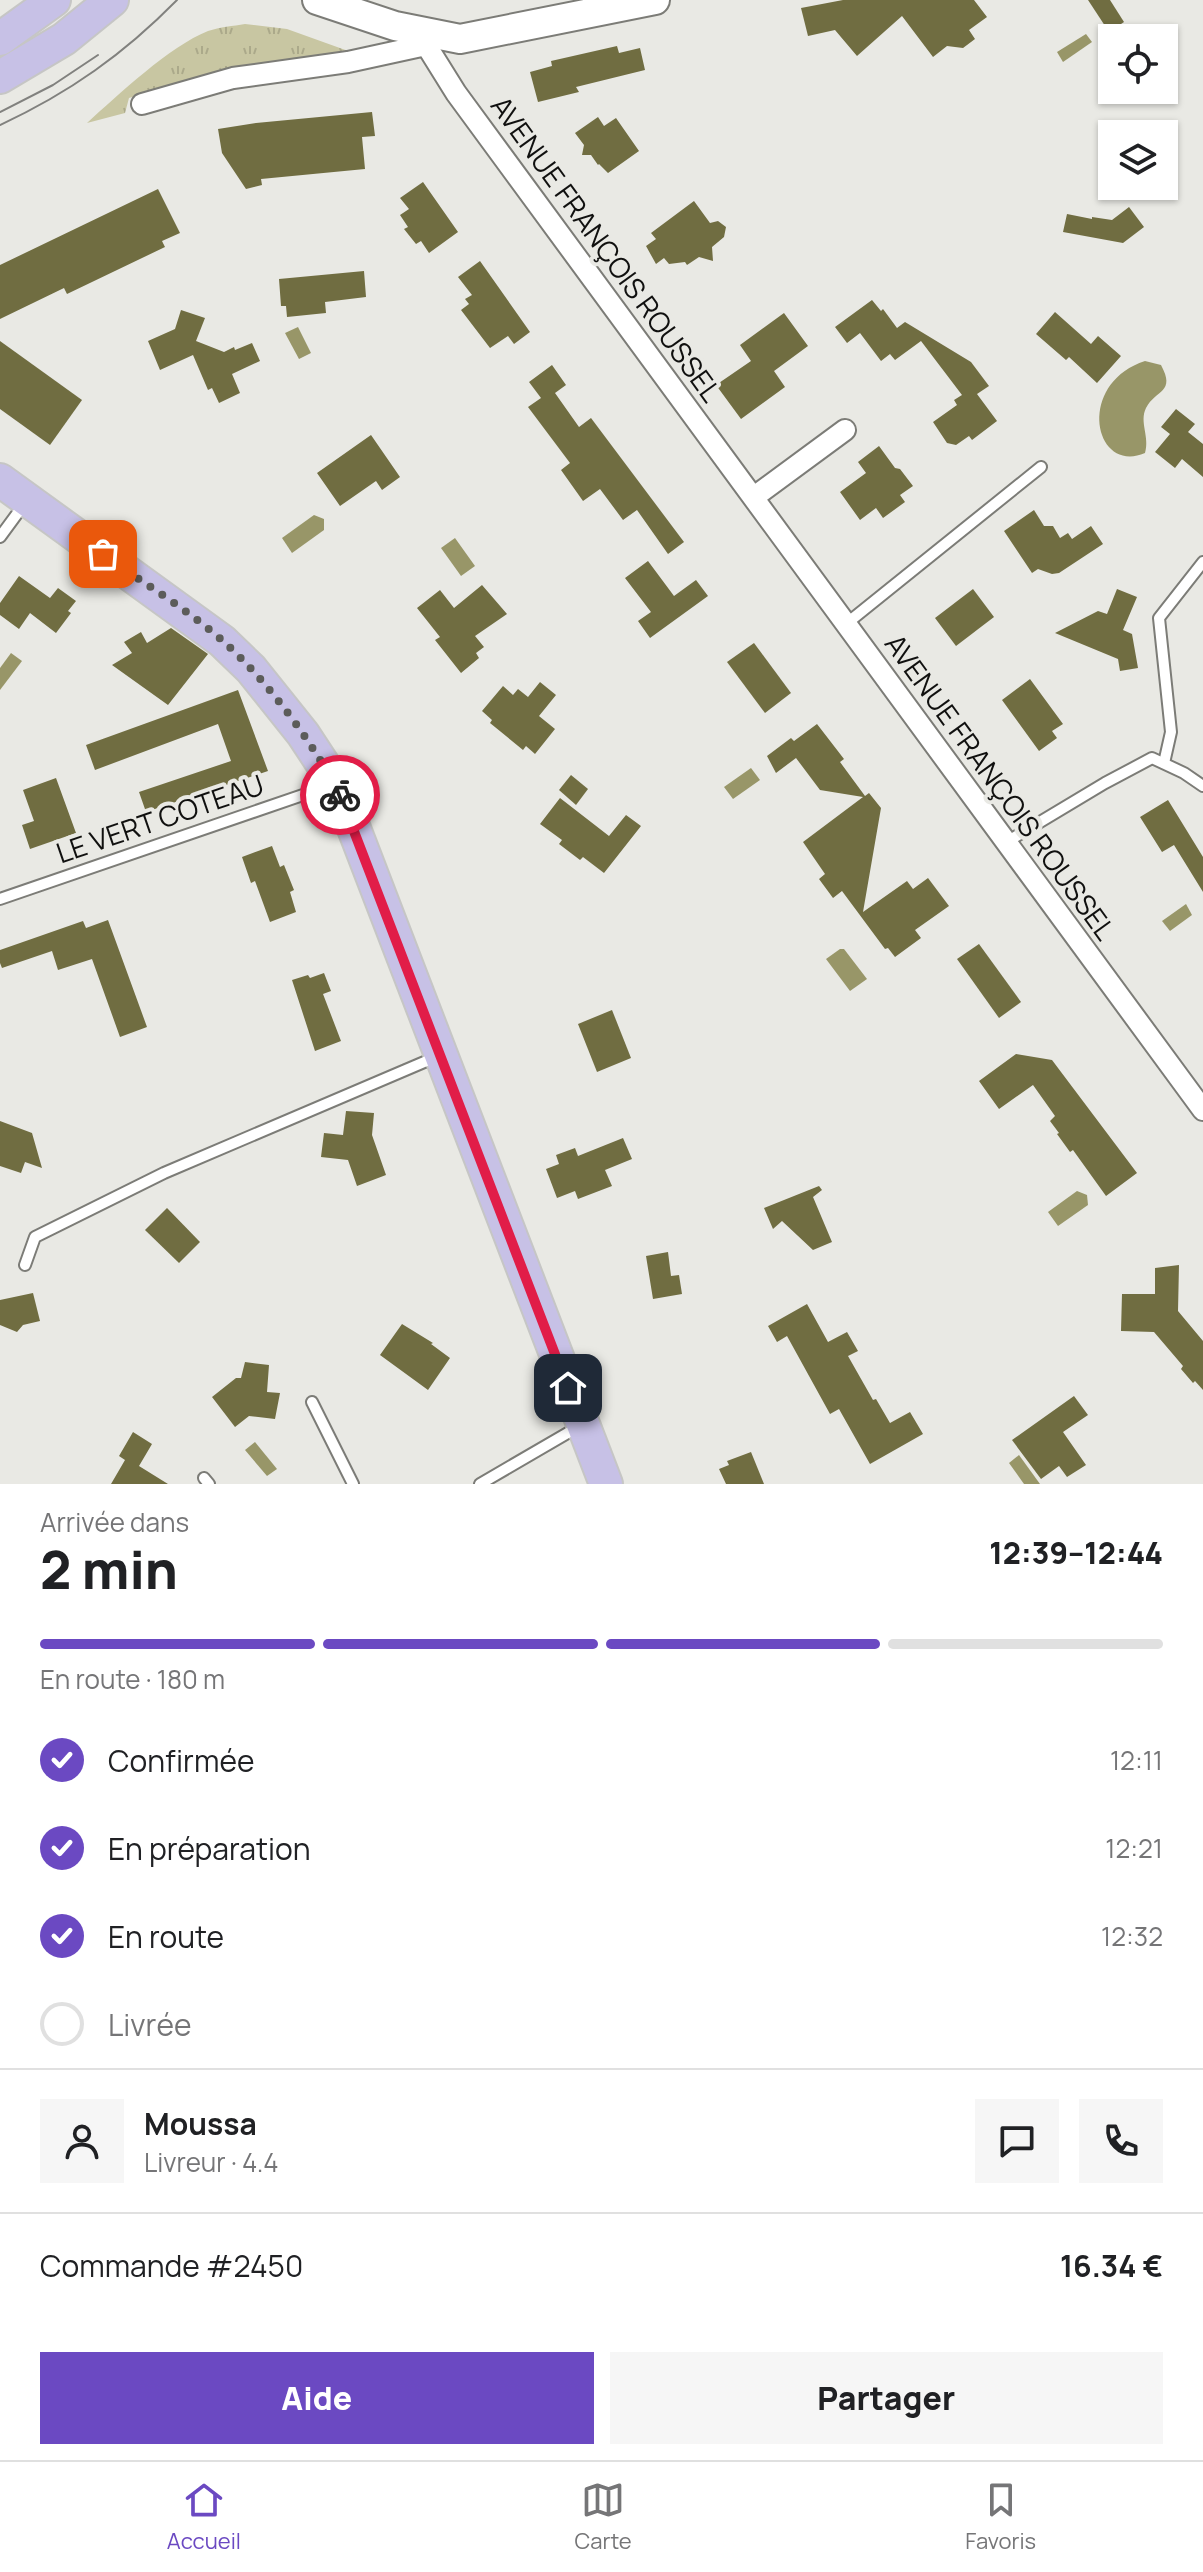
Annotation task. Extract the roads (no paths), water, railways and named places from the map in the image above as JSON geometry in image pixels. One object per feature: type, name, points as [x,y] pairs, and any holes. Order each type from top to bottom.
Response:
[{"type":"main road","points":[[0,39],[54,0]]},
{"type":"main road","points":[[0,77],[64,39],[112,0]]},
{"type":"main road","points":[[0,480],[222,641],[251,669],[303,734],[335,784],[606,1484]]},
{"type":"street","points":[[142,104],[233,78],[348,62],[422,39],[460,39],[655,0]]},
{"type":"street","points":[[325,1],[422,39]]},
{"type":"street","name":"AVENUE FRANÇOIS ROUSSEL","points":[[422,39],[456,93],[1203,1110]]},
{"type":"street","points":[[754,497],[845,430]]},
{"type":"lane","points":[[846,624],[1041,467]]},
{"type":"lane","points":[[0,537],[27,500]]},
{"type":"lane","points":[[1164,763],[1171,732],[1159,618],[1203,562]]},
{"type":"lane","points":[[1005,843],[1152,758],[1203,786]]},
{"type":"lane","name":"LE VERT COTEAU","points":[[0,899],[335,784]]},
{"type":"lane","points":[[25,1265],[35,1237],[164,1173],[441,1055]]},
{"type":"lane","points":[[312,1402],[353,1484]]},
{"type":"lane","points":[[480,1484],[582,1425]]},
{"type":"tram line","points":[[0,125],[49,100],[94,71],[137,38],[177,0]]},
{"type":"tram line","points":[[0,112],[53,85],[98,55]]}]
